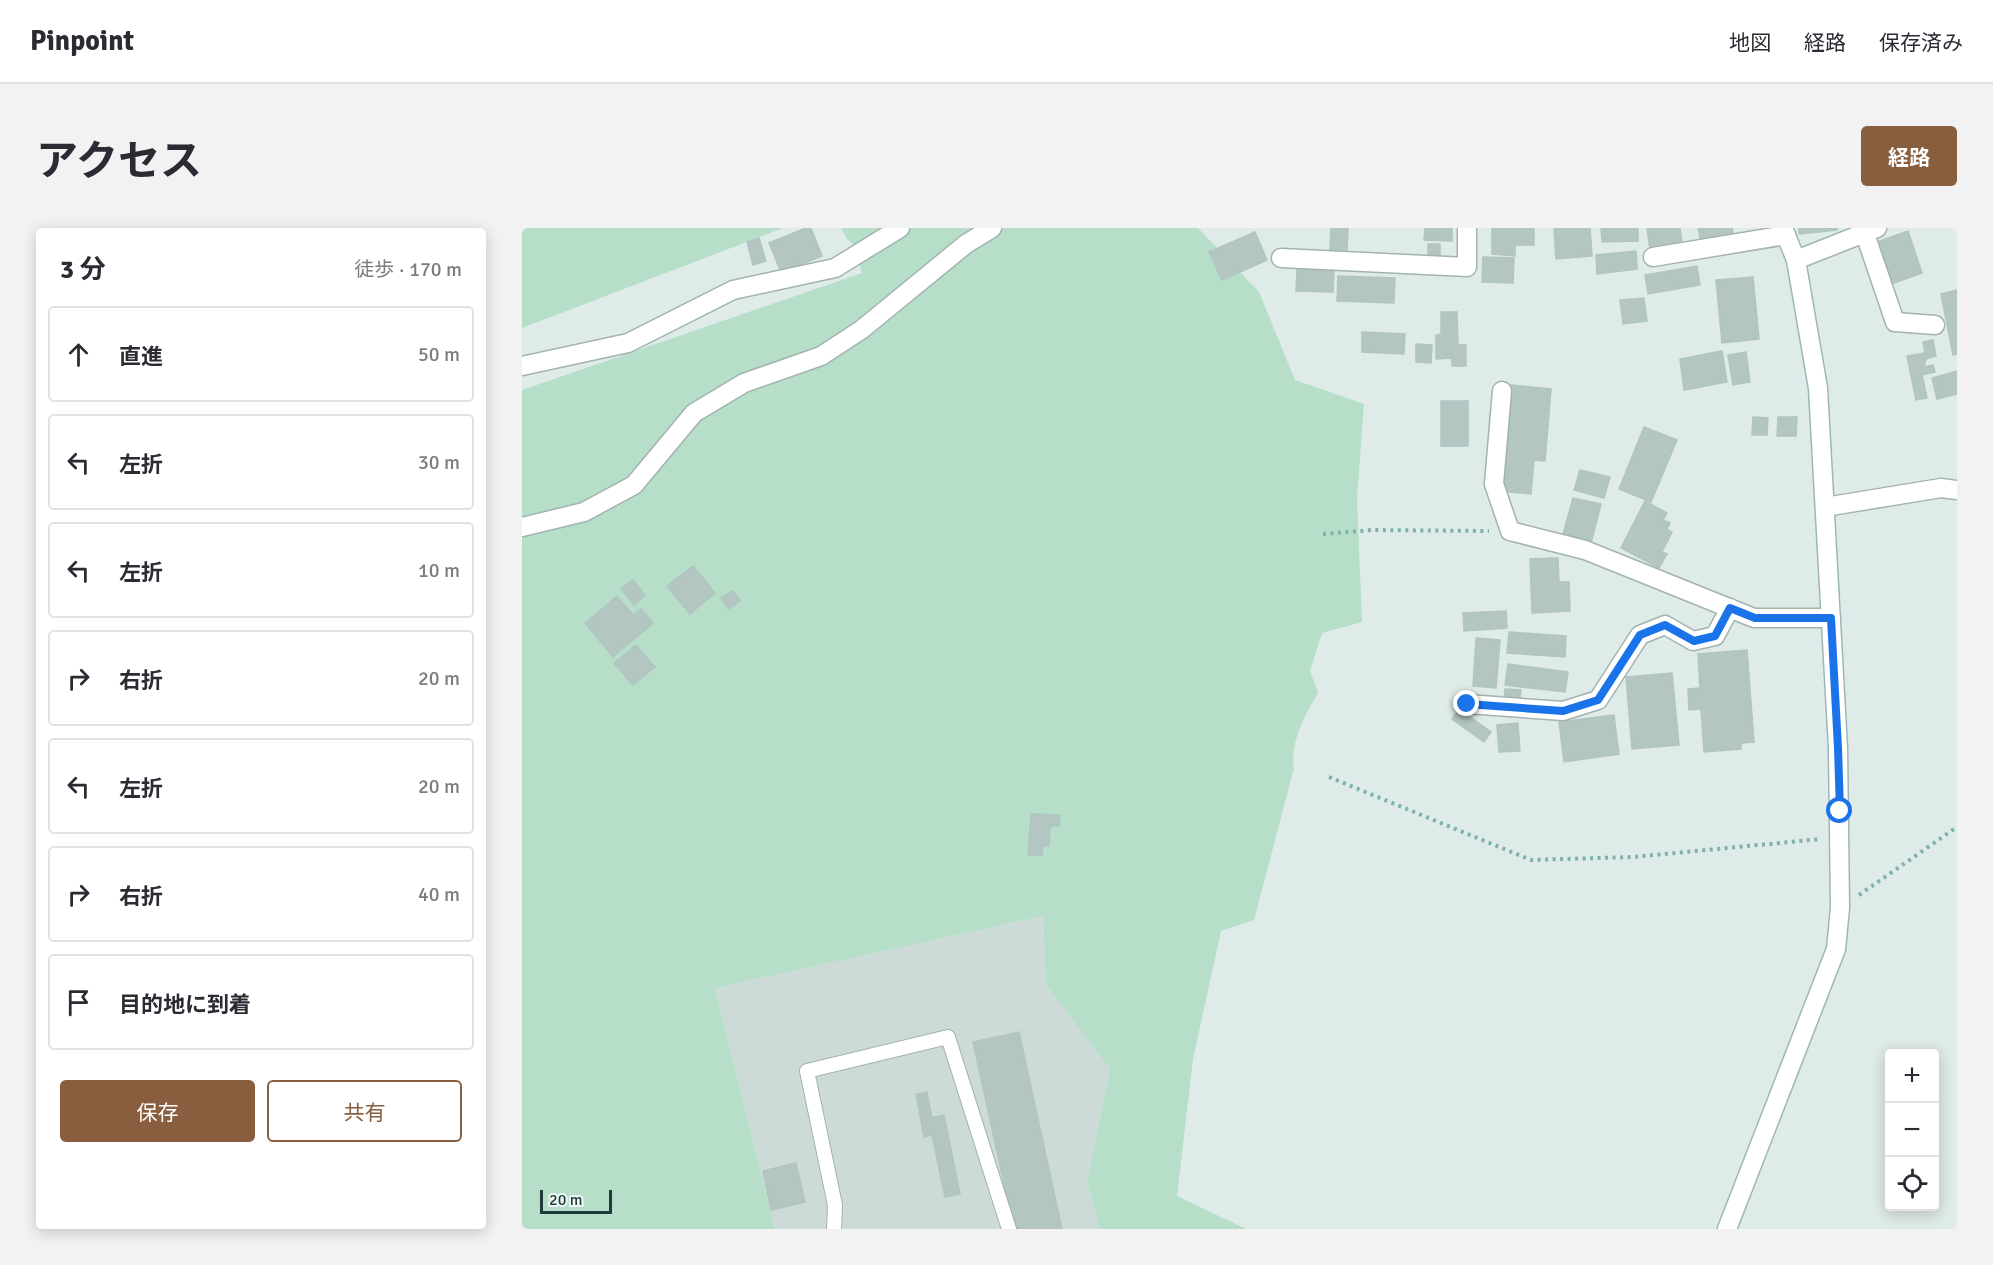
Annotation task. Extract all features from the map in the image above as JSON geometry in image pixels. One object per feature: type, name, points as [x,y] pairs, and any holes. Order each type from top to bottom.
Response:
[{"type":"street","points":[[522,366],[628,343],[733,290],[835,268],[900,228]]},
{"type":"street","points":[[522,527],[584,512],[634,485],[694,413],[744,383],[822,356],[861,330],[966,244],[992,228]]},
{"type":"street","points":[[1281,258],[1467,267],[1467,228]]},
{"type":"street","points":[[1796,260],[1868,230],[1895,322],[1935,325]]},
{"type":"street","points":[[1653,257],[1785,232],[1796,260],[1818,388],[1838,748],[1840,908],[1836,949],[1727,1229]]},
{"type":"street","points":[[1502,391],[1494,484],[1510,531],[1585,550],[1755,618],[1831,618]]},
{"type":"street","points":[[1825,507],[1941,488],[1957,490]]},
{"type":"street","points":[[1467,704],[1563,711],[1598,700],[1640,635],[1665,625],[1694,641],[1715,636],[1730,608]]},
{"type":"lane","points":[[834,1229],[835,1205],[807,1071],[948,1037],[1009,1229]]},
{"type":"path","points":[[1323,534],[1371,530],[1510,531]]},
{"type":"path","points":[[1329,777],[1531,860],[1633,857],[1839,837]]},
{"type":"path","points":[[1840,908],[1901,868],[1957,827]]},
{"type":"shaded area","points":[[1043,916],[1046,985],[1110,1069],[1087,1182],[1100,1229],[775,1229],[715,988]]},
{"type":"green space","points":[[522,228],[783,228],[522,328]]},
{"type":"green space","points":[[841,228],[1198,228],[1259,292],[1295,380],[1364,404],[1357,499],[1362,622],[1322,633],[1310,671],[1318,693],[1296,739],[1294,768],[1254,920],[1221,931],[1193,1059],[1177,1196],[1246,1229],[1100,1229],[1087,1182],[1110,1069],[1046,985],[1043,916],[715,988],[775,1229],[522,1229],[522,390],[862,273],[855,246],[847,239]]},
{"type":"building","points":[[811,228],[822,256],[781,272],[769,243]]},
{"type":"building","points":[[1331,228],[1348,228],[1347,250],[1330,250]]},
{"type":"building","points":[[1425,228],[1452,228],[1452,241],[1424,240]]},
{"type":"building","points":[[1492,228],[1534,228],[1534,245],[1515,245],[1515,256],[1492,254]]},
{"type":"building","points":[[1554,228],[1590,228],[1592,256],[1556,259]]},
{"type":"building","points":[[1601,228],[1638,228],[1638,241],[1602,242]]},
{"type":"building","points":[[1647,228],[1680,228],[1682,244],[1650,249]]},
{"type":"building","points":[[1698,228],[1732,228],[1733,233],[1701,241]]},
{"type":"building","points":[[1799,228],[1837,228],[1837,230],[1799,234]]},
{"type":"building","points":[[1908,231],[1922,273],[1891,284],[1877,242]]},
{"type":"building","points":[[1255,232],[1267,260],[1222,280],[1209,252]]},
{"type":"building","points":[[759,238],[766,261],[753,265],[747,242]]},
{"type":"building","points":[[1428,244],[1440,244],[1440,257],[1428,257]]},
{"type":"building","points":[[1636,251],[1637,269],[1597,274],[1596,255]]},
{"type":"building","points":[[1483,257],[1514,258],[1513,283],[1482,282]]},
{"type":"building","points":[[1697,266],[1700,285],[1648,294],[1645,275]]},
{"type":"building","points":[[1297,269],[1334,270],[1333,292],[1296,291]]},
{"type":"building","points":[[1338,276],[1395,278],[1394,303],[1337,301]]},
{"type":"building","points":[[1753,277],[1759,339],[1722,343],[1716,280]]},
{"type":"building","points":[[1957,290],[1957,354],[1953,355],[1941,294]]},
{"type":"building","points":[[1644,298],[1647,321],[1623,324],[1620,300]]},
{"type":"building","points":[[1441,312],[1457,312],[1458,345],[1466,345],[1466,366],[1452,366],[1452,358],[1436,359],[1436,335],[1441,334]]},
{"type":"building","points":[[1362,332],[1405,334],[1404,354],[1362,352]]},
{"type":"building","points":[[1933,340],[1936,356],[1926,359],[1924,367],[1933,365],[1935,372],[1922,375],[1927,398],[1916,400],[1907,356],[1925,353],[1923,342]]},
{"type":"building","points":[[1416,344],[1432,345],[1431,363],[1416,362]]},
{"type":"building","points":[[1722,351],[1727,382],[1684,390],[1680,359]]},
{"type":"building","points":[[1746,352],[1750,382],[1733,385],[1728,355]]},
{"type":"building","points":[[1957,371],[1957,394],[1937,399],[1932,378]]},
{"type":"building","points":[[1511,385],[1551,389],[1545,461],[1534,460],[1531,494],[1501,491]]},
{"type":"building","points":[[1441,401],[1468,401],[1468,446],[1441,446]]},
{"type":"building","points":[[1753,417],[1768,418],[1767,435],[1752,435]]},
{"type":"building","points":[[1778,417],[1797,417],[1796,436],[1777,436]]},
{"type":"building","points":[[1644,427],[1677,440],[1651,502],[1619,489]]},
{"type":"building","points":[[1580,470],[1610,477],[1604,498],[1574,490]]},
{"type":"building","points":[[1573,498],[1601,504],[1591,543],[1562,538]]},
{"type":"building","points":[[1645,501],[1667,513],[1663,520],[1670,523],[1667,529],[1672,532],[1662,552],[1667,554],[1659,568],[1621,548]]},
{"type":"building","points":[[1558,558],[1559,582],[1569,582],[1570,611],[1532,613],[1530,559]]},
{"type":"building","points":[[693,566],[715,593],[690,614],[667,586]]},
{"type":"building","points":[[633,580],[645,595],[634,605],[621,589]]},
{"type":"building","points":[[733,591],[740,601],[728,609],[721,598]]},
{"type":"building","points":[[617,596],[633,615],[641,609],[653,623],[613,657],[585,623]]},
{"type":"building","points":[[1506,611],[1507,628],[1464,631],[1463,613]]},
{"type":"building","points":[[1509,632],[1566,636],[1565,657],[1507,653]]},
{"type":"building","points":[[1476,638],[1500,640],[1496,688],[1473,686]]},
{"type":"building","points":[[636,645],[655,667],[633,685],[614,663]]},
{"type":"building","points":[[1747,650],[1754,742],[1741,743],[1741,749],[1704,752],[1701,709],[1689,710],[1688,689],[1700,688],[1698,654]]},
{"type":"building","points":[[1508,664],[1568,672],[1565,692],[1505,685]]},
{"type":"building","points":[[1672,673],[1679,745],[1632,749],[1626,677]]},
{"type":"building","points":[[1505,689],[1521,690],[1520,701],[1504,701]]},
{"type":"building","points":[[1459,709],[1491,732],[1484,742],[1452,719]]},
{"type":"building","points":[[1614,715],[1619,754],[1564,762],[1559,722]]},
{"type":"building","points":[[1518,723],[1520,751],[1499,752],[1497,725]]},
{"type":"building","points":[[1031,814],[1060,815],[1059,826],[1050,826],[1049,846],[1043,846],[1042,855],[1028,855]]},
{"type":"building","points":[[1019,1032],[1062,1229],[1014,1229],[973,1042]]},
{"type":"building","points":[[927,1092],[932,1118],[944,1115],[960,1194],[945,1197],[932,1135],[924,1137],[916,1094]]},
{"type":"building","points":[[796,1163],[805,1202],[771,1210],[763,1171]]},
{"type":"route","points":[[1467,704],[1563,711],[1598,700],[1640,635],[1665,625],[1694,641],[1715,636],[1730,608],[1755,618],[1831,618],[1840,811]]}]
